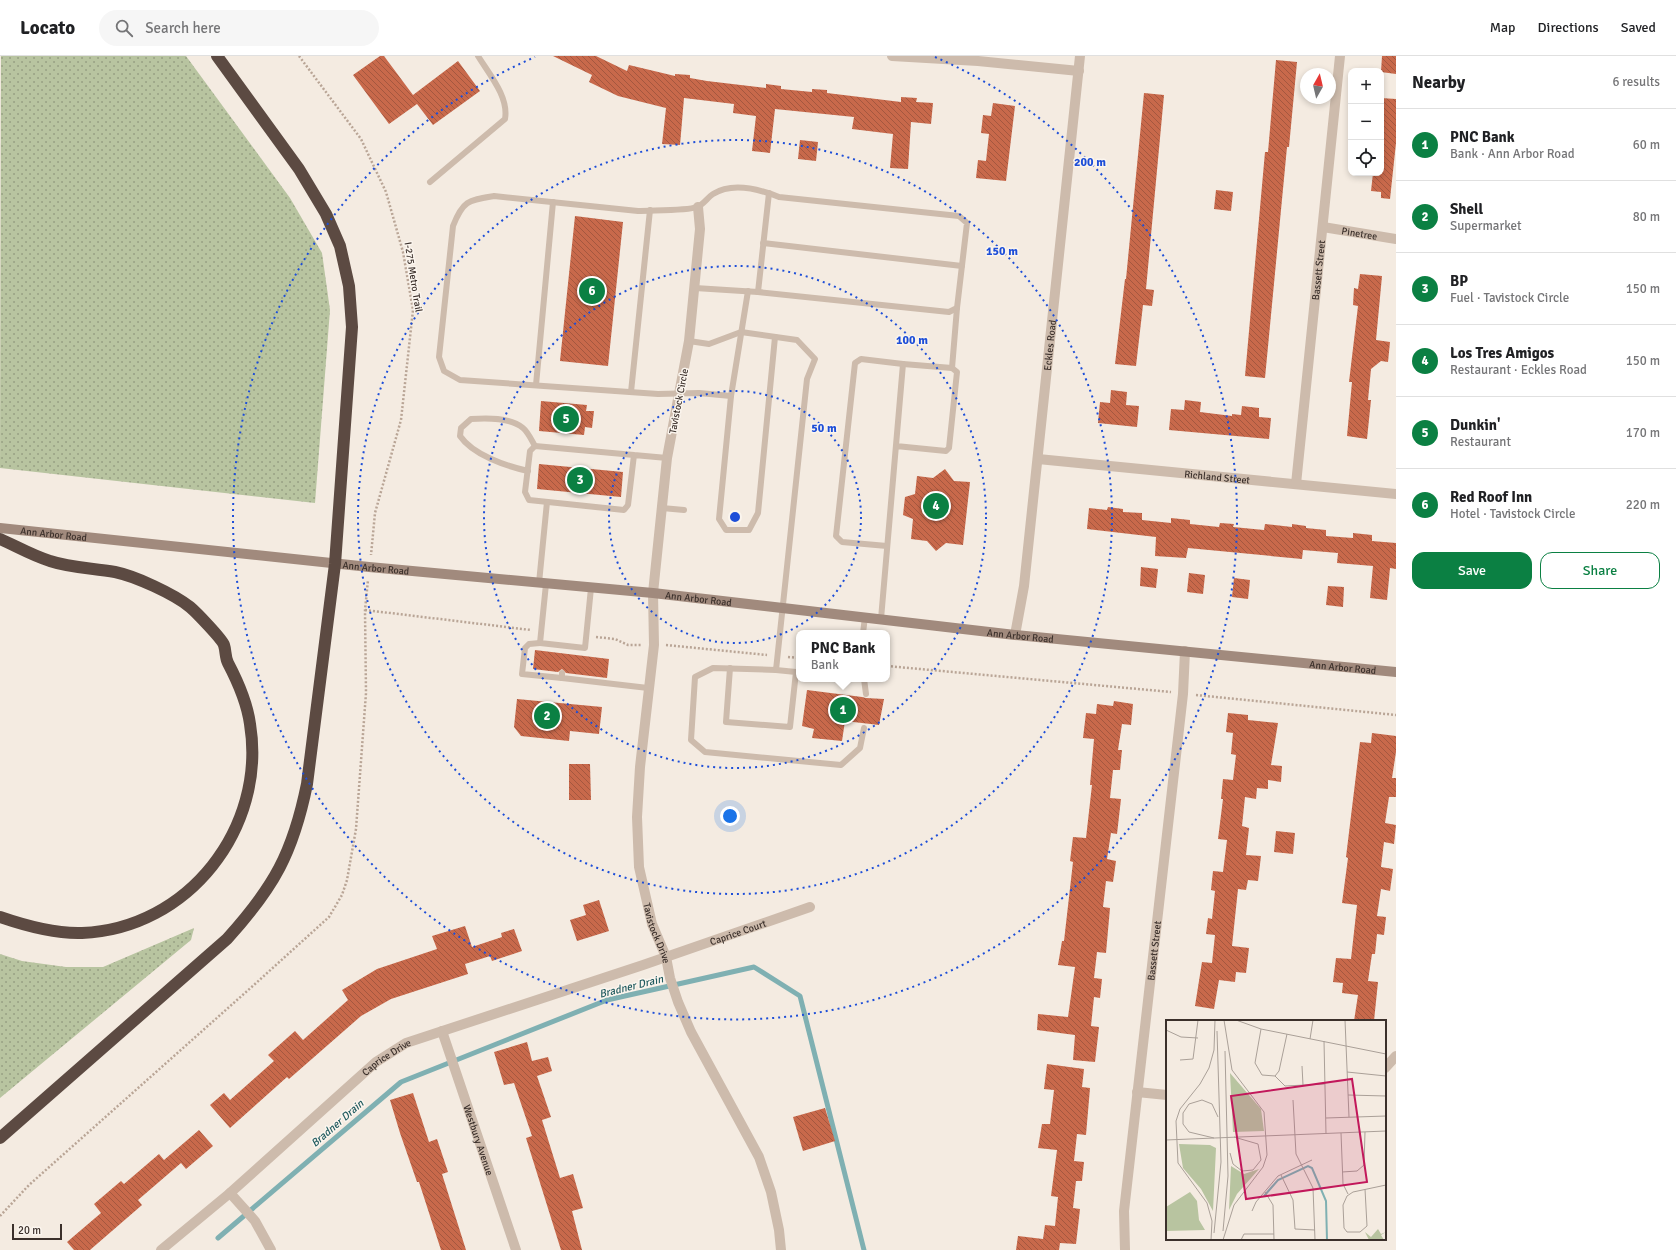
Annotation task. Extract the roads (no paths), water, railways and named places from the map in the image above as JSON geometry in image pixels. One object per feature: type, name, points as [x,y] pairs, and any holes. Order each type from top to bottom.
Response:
[{"type":"highway","points":[[0,1138],[227,938],[252,912],[276,876],[295,833],[307,784],[336,564],[352,327],[350,286],[340,246],[326,214],[299,169],[217,56]]},
{"type":"highway","points":[[0,539],[50,561],[116,572],[130,577],[151,585],[190,607],[224,643],[226,660],[245,702],[250,724],[252,762],[248,792],[243,810],[228,844],[218,860],[196,885],[173,903],[146,918],[129,924],[112,929],[82,933],[24,926],[0,917]]},
{"type":"main road","name":"Ann Arbor Road","points":[[0,528],[336,564],[653,593],[1016,634],[1396,672]]},
{"type":"street","points":[[892,56],[978,61],[1079,71]]},
{"type":"street","name":"Eckles Road","points":[[1016,634],[1024,586],[1080,56]]},
{"type":"street","name":"Bassett Street","points":[[1296,484],[1340,56]]},
{"type":"street","name":"Tavistock Circle","points":[[653,593],[667,458],[689,341],[700,229],[698,208]]},
{"type":"street","name":"Pinetree","points":[[1323,227],[1396,239]]},
{"type":"street","name":"Richland Street","points":[[1038,459],[1396,494]]},
{"type":"street","name":"Tavistock Drive","points":[[653,593],[654,645],[648,688],[637,817],[639,867],[652,924],[666,957],[670,978],[692,1032],[759,1157],[771,1192],[779,1230],[781,1250]]},
{"type":"street","name":"Bassett Street","points":[[1125,1250],[1124,1211],[1183,694],[1185,651]]},
{"type":"street","name":"Caprice Court","points":[[666,957],[810,907]]},
{"type":"street","name":"Caprice Drive","points":[[161,1250],[230,1193],[376,1062],[406,1043],[666,957]]},
{"type":"street","name":"Westbury Avenue","points":[[442,1030],[516,1250]]},
{"type":"street","points":[[1386,1067],[1396,1056]]},
{"type":"street","points":[[1137,1092],[1166,1095]]},
{"type":"street","points":[[230,1193],[255,1221],[271,1250]]},
{"type":"lane","points":[[430,182],[505,119],[507,110],[501,95],[478,56]]},
{"type":"lane","points":[[731,396],[679,393],[658,394],[460,380],[444,371],[439,357],[453,226],[459,210],[471,200],[494,196],[638,211],[698,208],[712,194],[725,188],[761,190],[779,197],[959,216],[966,223],[952,368]]},
{"type":"lane","points":[[758,292],[769,193]]},
{"type":"lane","points":[[536,385],[553,202]]},
{"type":"lane","points":[[631,392],[650,210]]},
{"type":"lane","points":[[763,243],[962,266]]},
{"type":"lane","points":[[695,288],[758,292],[949,312],[957,308]]},
{"type":"lane","points":[[748,292],[731,396],[719,519],[726,530],[749,530],[758,513],[775,337]]},
{"type":"lane","points":[[689,341],[709,344],[741,332],[797,340],[815,359],[807,379],[776,670]]},
{"type":"lane","points":[[887,546],[842,542],[836,536],[855,363],[861,359],[952,368],[957,372],[949,448],[946,451],[896,446]]},
{"type":"lane","points":[[881,619],[903,364]]},
{"type":"lane","points":[[528,471],[504,466],[466,444],[460,436],[460,428],[471,419],[487,418],[515,423],[524,429],[536,446]]},
{"type":"lane","points":[[634,455],[628,505],[624,510],[529,500],[526,492],[530,451],[536,446],[667,458]]},
{"type":"lane","points":[[540,643],[542,584],[548,502]]},
{"type":"lane","points":[[662,508],[684,510]]},
{"type":"lane","points":[[591,588],[585,648],[540,643],[529,644],[525,648],[522,674],[562,675],[648,688]]},
{"type":"lane","points":[[864,617],[864,630]]},
{"type":"lane","points":[[564,646],[564,653]]},
{"type":"lane","points":[[730,668],[726,722],[790,727],[796,672],[776,670],[730,668],[713,668],[695,677],[691,740],[705,752],[841,765],[860,748],[864,728]]},
{"type":"lane","points":[[864,682],[866,694]]},
{"type":"waterway","name":"Bradner Drain","points":[[218,1238],[401,1082],[607,1000],[754,967],[800,996],[864,1250]]},
{"type":"place","name":"Red Roof Inn","points":[[592,291]]},
{"type":"place","name":"Dunkin'","points":[[566,419]]},
{"type":"place","name":"BP","points":[[580,480]]},
{"type":"place","name":"Los Tres Amigos","points":[[936,506]]},
{"type":"place","name":"PNC Bank","points":[[843,710]]},
{"type":"place","name":"Shell","points":[[547,716]]}]
